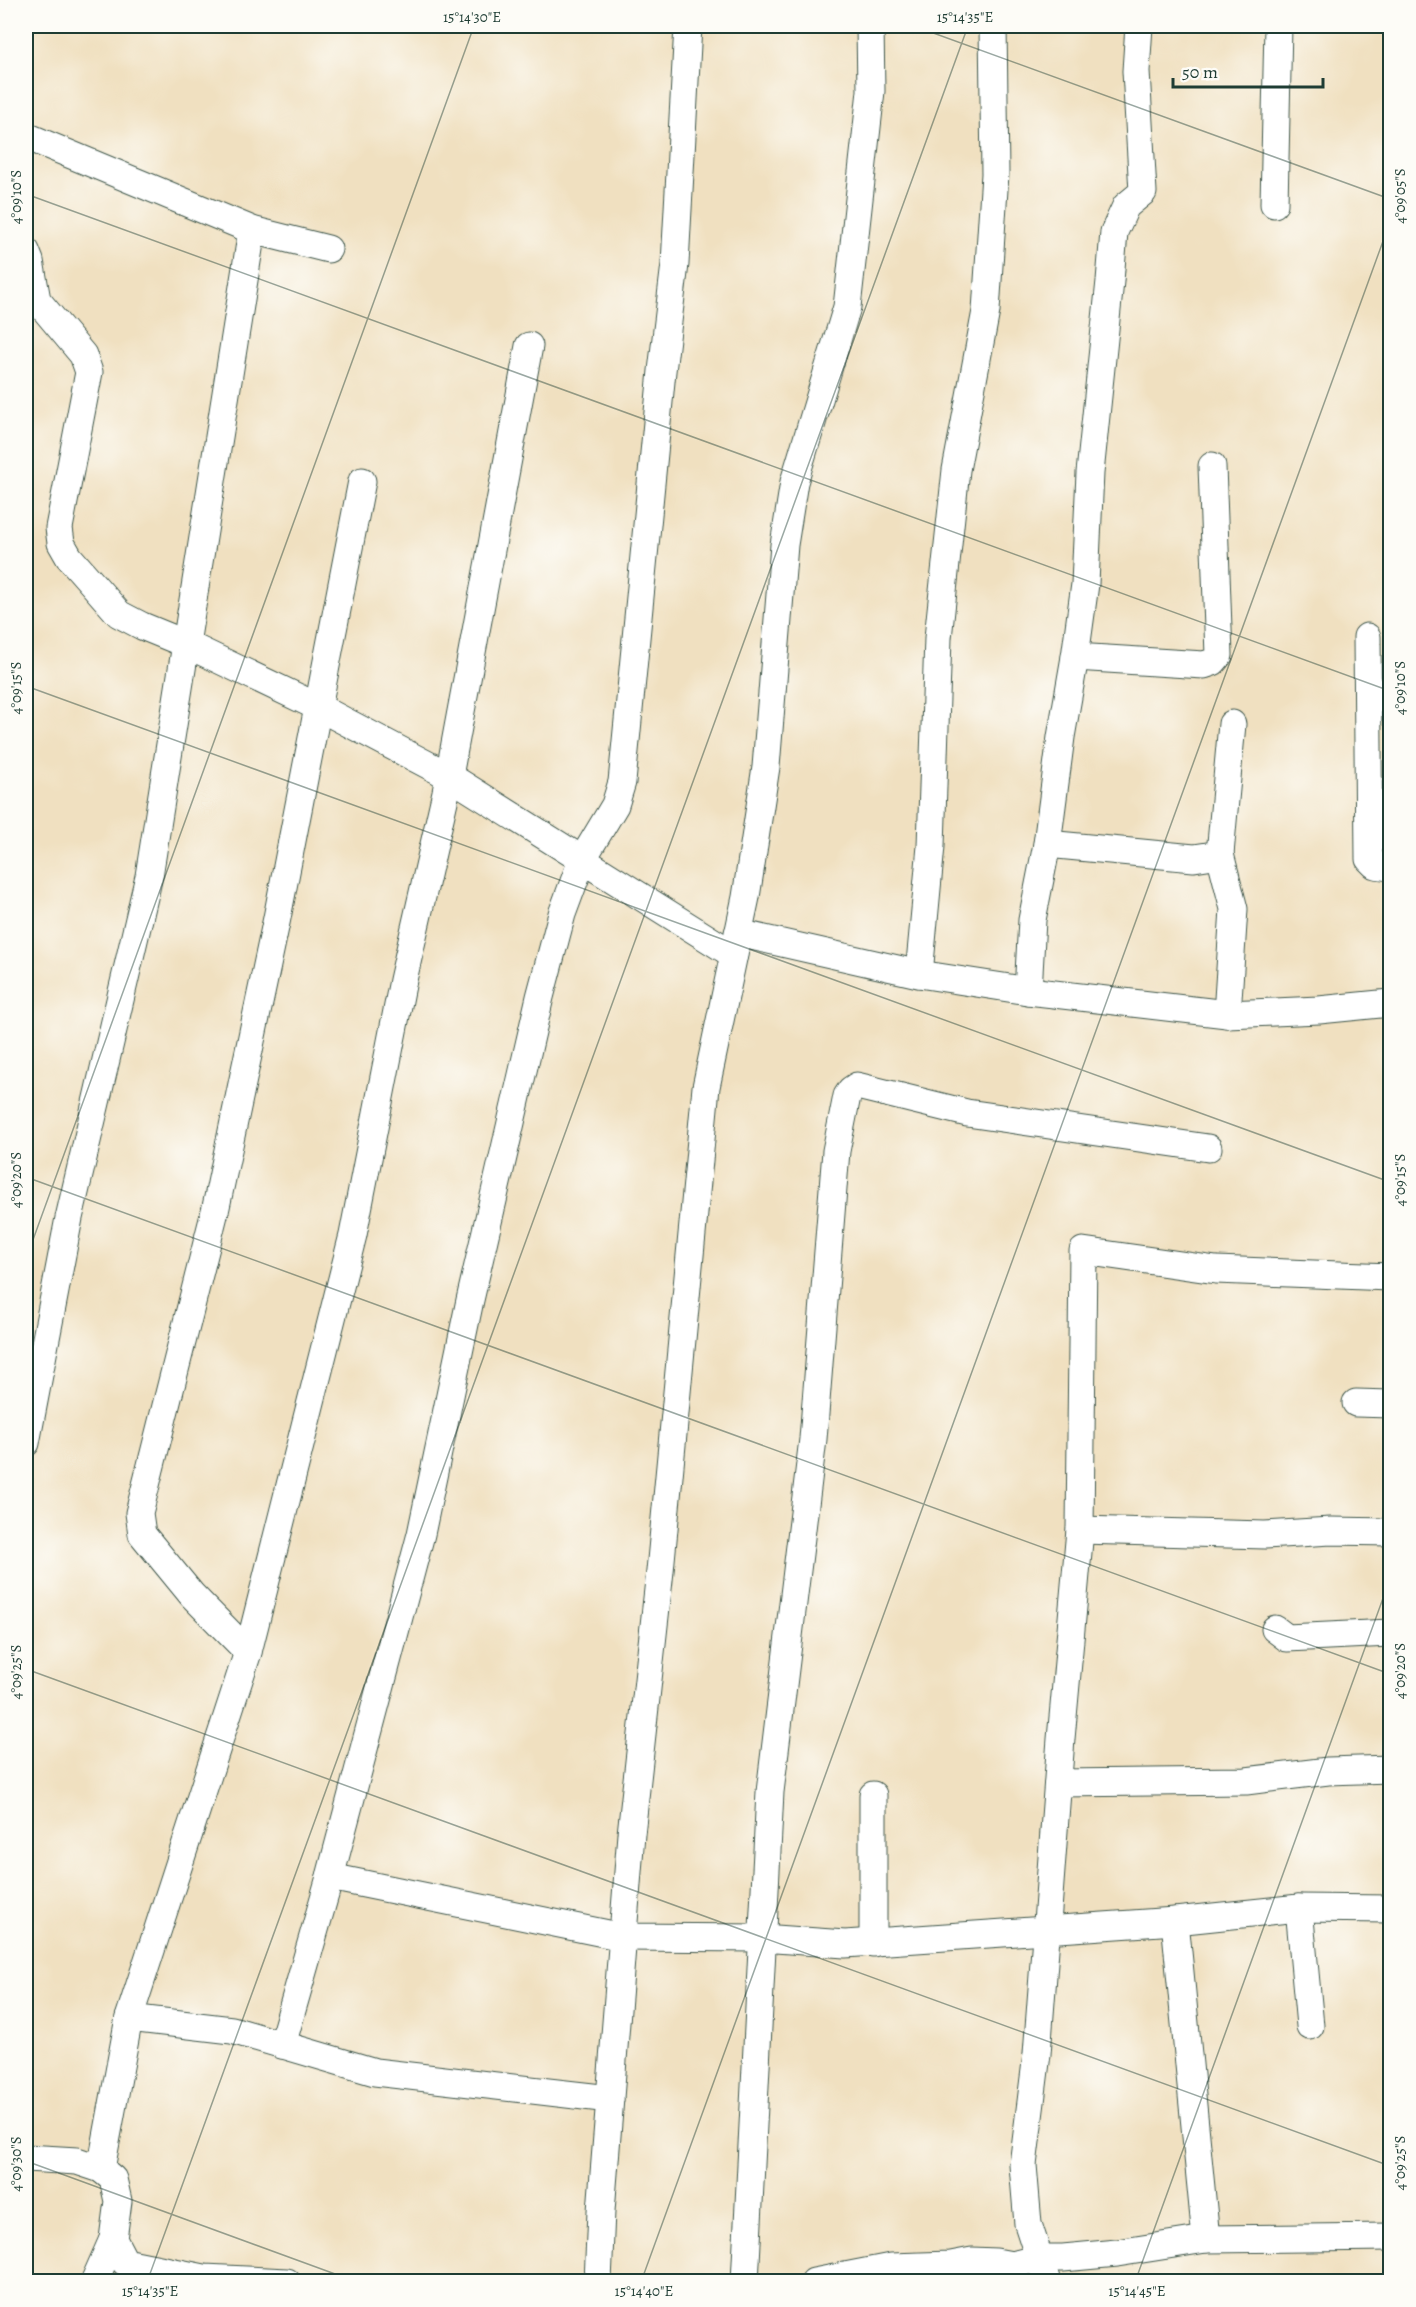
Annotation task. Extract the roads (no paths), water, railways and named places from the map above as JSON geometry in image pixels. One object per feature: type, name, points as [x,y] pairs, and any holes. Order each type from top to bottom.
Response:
[{"type":"street","points":[[282,2045],[330,1877],[421,1534],[470,1300],[540,997],[562,914],[582,860],[615,805],[622,782],[662,371],[675,264],[688,26]]},
{"type":"street","points":[[598,2282],[609,2099],[631,1834],[660,1571],[706,1087],[736,944],[766,767],[784,545],[794,482],[848,307],[871,92],[870,26]]},
{"type":"street","points":[[919,974],[931,846],[938,638],[956,470],[986,311],[995,174],[993,26]]},
{"type":"street","points":[[1028,991],[1032,920],[1047,844],[1085,584],[1090,473],[1114,232],[1126,206],[1143,192],[1136,71],[1139,26]]},
{"type":"street","points":[[1274,204],[1278,26]]},
{"type":"street","points":[[26,136],[252,230],[328,249]]},
{"type":"street","points":[[26,1443],[69,1218],[149,876],[252,230]]},
{"type":"street","points":[[26,251],[37,300],[83,355],[89,372],[59,528],[61,543],[69,557],[119,614],[318,707],[449,776],[582,860],[736,944],[1028,991],[1227,1014],[1319,1010],[1390,1003]]},
{"type":"street","points":[[101,2169],[129,2018],[248,1652],[353,1235],[403,980],[449,776],[529,345]]},
{"type":"street","points":[[1075,657],[1204,665],[1213,662],[1219,655],[1212,466]]},
{"type":"street","points":[[248,1652],[192,1595],[142,1534],[139,1513],[216,1207],[362,481]]},
{"type":"street","points":[[1367,637],[1369,859],[1375,865],[1390,867]]},
{"type":"street","points":[[1227,1014],[1234,909],[1220,854],[1232,724]]},
{"type":"street","points":[[1047,844],[1194,858],[1220,854]]},
{"type":"street","points":[[745,2282],[770,1792],[813,1439],[836,1151],[847,1096],[857,1086],[967,1113],[1208,1148]]},
{"type":"street","points":[[1044,2270],[1028,2224],[1023,2164],[1037,2054],[1080,1530],[1083,1251],[1216,1270],[1390,1277]]},
{"type":"street","points":[[1356,1403],[1390,1404]]},
{"type":"street","points":[[1080,1530],[1265,1535],[1331,1531],[1390,1532]]},
{"type":"street","points":[[1275,1629],[1287,1638],[1390,1633]]},
{"type":"street","points":[[1058,1783],[1246,1781],[1328,1771],[1390,1769]]},
{"type":"street","points":[[873,1795],[873,1943]]},
{"type":"street","points":[[330,1877],[623,1937],[762,1938],[845,1944],[1175,1921],[1299,1908],[1390,1909]]},
{"type":"street","points":[[1299,1908],[1310,2026]]},
{"type":"street","points":[[1175,1921],[1206,2239]]},
{"type":"street","points":[[129,2018],[232,2030],[375,2072],[609,2099]]},
{"type":"street","points":[[26,2158],[77,2160],[101,2169],[113,2179],[118,2201],[113,2239],[94,2282]]},
{"type":"street","points":[[814,2282],[891,2267],[942,2266],[972,2261],[996,2262],[1044,2270],[1063,2258],[1117,2253],[1206,2239],[1390,2237]]},
{"type":"street","points":[[113,2239],[125,2262],[204,2278],[287,2282]]}]
